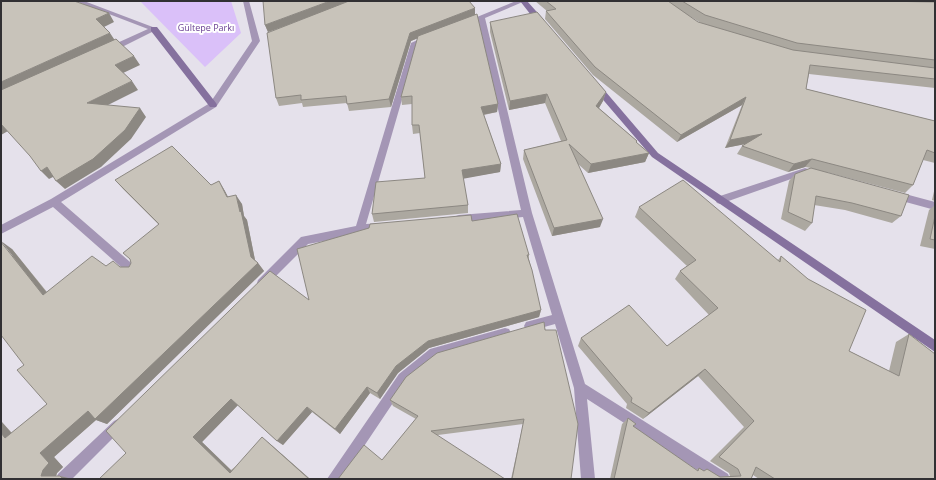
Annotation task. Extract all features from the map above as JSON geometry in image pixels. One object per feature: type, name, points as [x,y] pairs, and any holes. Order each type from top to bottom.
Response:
[{"type":"street","points":[[78,1],[154,29],[213,105]]},
{"type":"street","points":[[1,230],[54,202],[213,105],[259,39],[246,1]]},
{"type":"street","points":[[548,30],[522,1],[477,18],[527,213],[580,388],[588,479]]},
{"type":"street","points":[[98,55],[154,29]]},
{"type":"street","points":[[360,229],[415,43],[437,34]]},
{"type":"street","points":[[589,78],[655,155],[935,347]]},
{"type":"street","points":[[720,200],[805,171],[813,173]]},
{"type":"street","points":[[882,192],[935,206]]},
{"type":"street","points":[[54,202],[133,271]]},
{"type":"street","points":[[447,220],[527,213]]},
{"type":"street","points":[[254,290],[304,240],[360,229],[392,226]]},
{"type":"street","points":[[334,479],[403,378],[434,353],[559,318]]},
{"type":"street","points":[[580,388],[724,479]]},
{"type":"street","points":[[63,479],[125,418]]},
{"type":"green space","name":"Gültepe Parkı","points":[[140,1],[231,1],[241,33],[205,67]]},
{"type":"building","points":[[1,1],[74,1],[109,13],[96,19],[110,33],[1,82]]},
{"type":"building","points":[[263,1],[330,1],[265,25]]},
{"type":"building","points":[[349,1],[469,1],[475,8],[410,33],[389,99],[347,104],[346,96],[301,100],[301,95],[276,98],[267,33]]},
{"type":"building","points":[[546,1],[668,1],[698,22],[793,50],[935,68],[935,79],[810,65],[806,89],[935,121],[935,153],[927,150],[913,185],[812,159],[794,164],[742,146],[762,134],[730,140],[746,97],[681,135],[595,67],[546,11],[556,9]]},
{"type":"building","points":[[682,1],[935,2],[935,60],[797,43],[705,15]]},
{"type":"building","points":[[537,12],[606,92],[596,106],[649,153],[591,164],[569,144],[603,219],[554,228],[524,150],[567,140],[547,94],[510,101],[490,22]]},
{"type":"building","points":[[477,14],[498,104],[481,107],[501,164],[462,170],[468,205],[372,214],[376,182],[425,178],[419,125],[412,125],[412,96],[401,97],[418,36]]},
{"type":"building","points":[[116,39],[134,56],[115,65],[132,81],[87,103],[140,108],[125,130],[93,159],[56,181],[47,167],[41,171],[30,156],[1,124],[1,90]]},
{"type":"building","points":[[172,146],[211,185],[219,181],[227,197],[236,195],[251,257],[258,263],[95,419],[88,411],[40,453],[49,463],[43,470],[41,476],[60,476],[63,479],[1,479],[1,433],[5,438],[47,404],[17,370],[24,365],[1,335],[1,242],[43,295],[92,256],[106,266],[113,261],[120,267],[129,267],[131,263],[130,259],[123,253],[159,224],[115,180]]},
{"type":"building","points":[[811,168],[909,195],[901,216],[852,203],[816,196],[812,223],[788,212],[795,174]]},
{"type":"building","points":[[683,180],[780,262],[781,256],[808,279],[866,310],[849,351],[899,376],[909,334],[935,354],[935,479],[775,479],[756,467],[751,479],[614,479],[628,418],[636,424],[633,426],[698,471],[699,468],[704,471],[707,469],[720,477],[741,476],[738,469],[719,457],[754,421],[705,369],[649,413],[631,402],[632,398],[581,338],[629,305],[667,346],[718,308],[680,271],[696,260],[639,207]]},
{"type":"building","points":[[517,214],[529,255],[527,255],[541,310],[428,341],[396,366],[377,393],[367,387],[335,429],[307,407],[277,441],[231,399],[193,437],[230,473],[262,437],[309,479],[99,479],[126,453],[106,431],[270,271],[309,300],[297,249],[369,228],[370,224],[471,215],[472,221]]},
{"type":"building","points":[[935,216],[935,240],[930,239]]},
{"type":"building","points":[[544,322],[545,330],[556,330],[578,424],[571,479],[512,479],[524,419],[431,431],[505,479],[338,479],[364,445],[382,460],[418,416],[390,400],[406,377],[437,353]]}]
